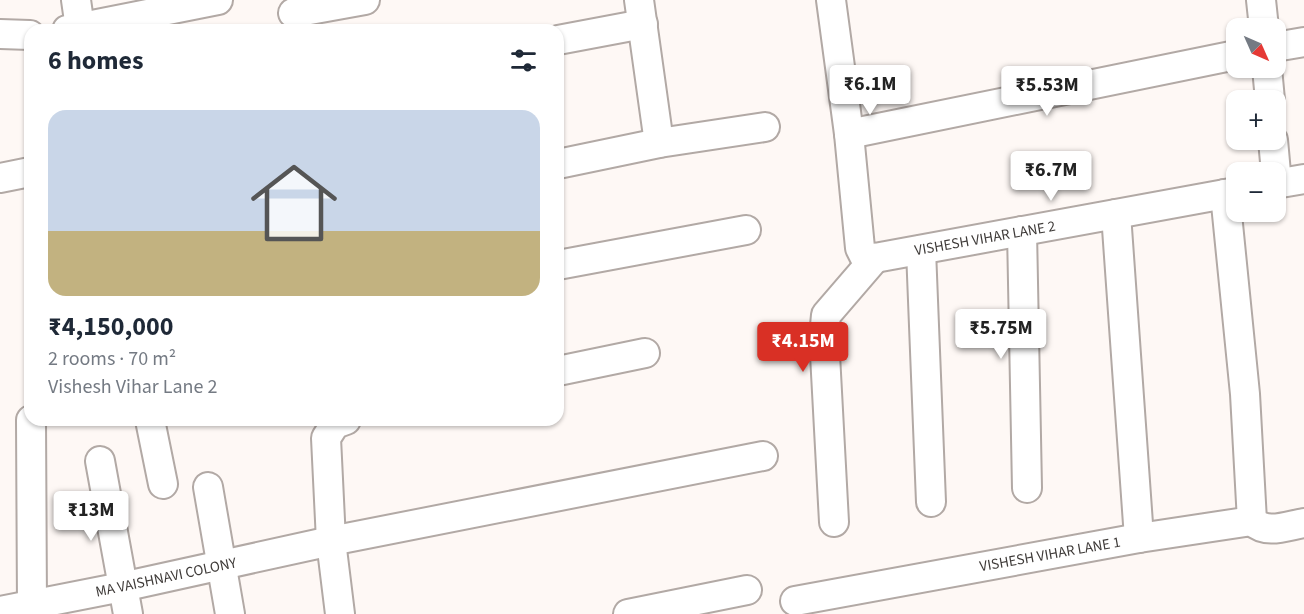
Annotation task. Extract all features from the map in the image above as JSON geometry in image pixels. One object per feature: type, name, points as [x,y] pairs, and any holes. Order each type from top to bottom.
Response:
[{"type":"street","points":[[74,24],[76,0]]},
{"type":"street","points":[[98,24],[218,0]]},
{"type":"street","points":[[293,14],[365,0]]},
{"type":"street","points":[[831,0],[849,134],[860,248],[864,256],[876,258]]},
{"type":"street","points":[[1261,0],[1263,18]]},
{"type":"street","points":[[564,38],[641,12],[659,143]]},
{"type":"street","points":[[0,34],[24,34]]},
{"type":"street","points":[[1286,45],[1304,42]]},
{"type":"street","points":[[849,134],[1226,57]]},
{"type":"street","points":[[564,163],[659,143],[765,127]]},
{"type":"street","points":[[0,178],[24,172]]},
{"type":"street","name":"VISHESH VIHAR LANE 2","points":[[876,258],[1226,194]]},
{"type":"street","points":[[1116,214],[1139,538]]},
{"type":"street","points":[[1232,222],[1252,521]]},
{"type":"street","points":[[564,265],[746,230]]},
{"type":"street","points":[[1022,231],[1027,488]]},
{"type":"street","points":[[921,249],[931,502]]},
{"type":"street","points":[[834,522],[824,336],[826,315],[876,258]]},
{"type":"street","points":[[564,370],[645,353]]},
{"type":"street","points":[[21,609],[31,426]]},
{"type":"street","points":[[151,426],[163,484]]},
{"type":"street","points":[[333,426],[326,438],[331,542],[340,614]]},
{"type":"street","name":"MA VAISHNAVI COLONY","points":[[21,609],[125,601],[222,565],[763,456]]},
{"type":"street","points":[[100,461],[125,601]]},
{"type":"street","points":[[208,487],[230,614]]},
{"type":"street","name":"VISHESH VIHAR LANE 1","points":[[795,601],[1139,538],[1252,521],[1258,527],[1268,530],[1304,523]]},
{"type":"street","points":[[628,614],[747,590]]}]
